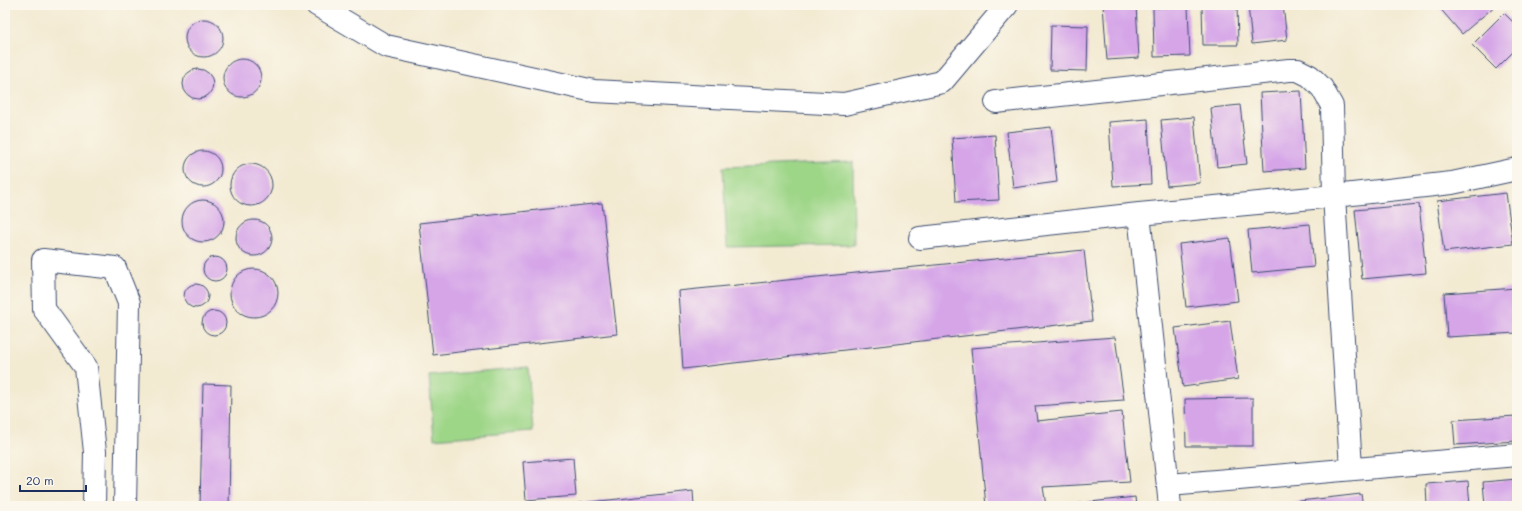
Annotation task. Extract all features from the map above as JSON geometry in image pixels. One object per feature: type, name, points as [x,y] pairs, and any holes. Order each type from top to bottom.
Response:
[{"type":"street","points":[[317,5],[386,46],[594,91],[844,104],[942,82],[1007,5]]},
{"type":"street","points":[[996,102],[1298,70],[1310,76],[1322,88],[1332,106],[1334,196],[1351,468]]},
{"type":"street","points":[[920,238],[1139,214],[1334,196],[1452,183],[1517,169]]},
{"type":"street","points":[[1139,214],[1170,495],[1351,468],[1517,455]]},
{"type":"street","points":[[94,506],[95,452],[86,367],[44,309],[43,260],[114,268],[129,303],[125,506]]},
{"type":"green space","points":[[853,162],[854,245],[727,247],[723,167]]},
{"type":"green space","points":[[528,367],[533,431],[434,439],[429,376]]},
{"type":"building","points":[[1103,5],[1136,5],[1139,58],[1107,60]]},
{"type":"building","points":[[1202,5],[1237,5],[1238,45],[1203,45]]},
{"type":"building","points":[[1248,5],[1283,5],[1287,40],[1252,44]]},
{"type":"building","points":[[1496,5],[1462,34],[1438,6]]},
{"type":"building","points":[[1188,7],[1190,56],[1154,57],[1153,8]]},
{"type":"building","points":[[1504,13],[1517,26],[1517,48],[1496,69],[1472,45]]},
{"type":"building","points":[[204,19],[217,25],[223,38],[217,51],[204,57],[191,51],[185,38],[191,25]]},
{"type":"building","points":[[1051,25],[1088,26],[1087,71],[1050,70]]},
{"type":"building","points":[[242,59],[252,62],[258,68],[261,78],[258,88],[252,94],[242,97],[232,94],[226,88],[223,78],[226,68],[232,62]]},
{"type":"building","points":[[198,69],[209,73],[213,84],[209,95],[198,99],[187,95],[183,84],[187,73]]},
{"type":"building","points":[[1301,91],[1305,168],[1264,171],[1260,93]]},
{"type":"building","points":[[1240,105],[1247,164],[1217,167],[1211,108]]},
{"type":"building","points":[[1194,117],[1200,183],[1167,186],[1161,120]]},
{"type":"building","points":[[1148,119],[1151,184],[1113,186],[1109,122]]},
{"type":"building","points":[[1051,127],[1057,182],[1013,188],[1007,132]]},
{"type":"building","points":[[995,135],[999,200],[956,202],[952,138]]},
{"type":"building","points":[[207,151],[216,156],[220,162],[220,176],[216,182],[207,187],[199,187],[190,182],[186,176],[185,165],[190,156],[196,152]]},
{"type":"building","points":[[247,164],[255,164],[263,167],[269,173],[272,185],[269,197],[263,203],[255,206],[247,206],[239,203],[233,197],[230,189],[230,181],[233,173],[239,167]]},
{"type":"building","points":[[1506,193],[1513,244],[1444,252],[1437,201]]},
{"type":"building","points":[[199,200],[207,200],[215,203],[221,209],[224,221],[221,233],[215,239],[207,242],[199,242],[191,239],[185,233],[182,225],[182,217],[185,209],[191,203]]},
{"type":"building","points":[[602,203],[617,334],[433,355],[419,223]]},
{"type":"building","points":[[1419,204],[1426,273],[1362,279],[1355,210]]},
{"type":"building","points":[[258,220],[267,225],[271,231],[271,245],[267,251],[258,256],[250,256],[241,251],[237,245],[236,234],[241,225],[247,221]]},
{"type":"building","points":[[1310,224],[1314,267],[1252,273],[1248,230]]},
{"type":"building","points":[[1230,238],[1238,301],[1186,307],[1179,244]]},
{"type":"building","points":[[1084,250],[1092,321],[683,369],[678,291]]},
{"type":"building","points":[[215,257],[224,260],[227,269],[224,278],[215,281],[206,278],[203,269],[206,260]]},
{"type":"building","points":[[254,269],[263,271],[271,276],[276,284],[278,293],[276,302],[271,310],[263,315],[254,317],[245,315],[237,310],[232,302],[230,293],[232,284],[237,276],[245,271]]},
{"type":"building","points":[[196,284],[205,287],[208,296],[205,305],[196,308],[187,305],[184,296],[187,287]]},
{"type":"building","points":[[1517,288],[1517,333],[1447,337],[1444,293]]},
{"type":"building","points":[[214,311],[223,314],[226,323],[223,332],[214,335],[205,332],[202,323],[205,314]]},
{"type":"building","points":[[1230,321],[1238,379],[1183,387],[1175,328]]},
{"type":"building","points":[[1115,337],[1124,400],[1035,406],[1037,421],[1122,412],[1130,482],[1043,487],[1046,506],[986,506],[971,348]]},
{"type":"building","points":[[203,384],[231,385],[229,506],[200,506]]},
{"type":"building","points":[[1253,398],[1253,446],[1186,446],[1185,399]]},
{"type":"building","points":[[1516,416],[1517,441],[1455,445],[1453,420]]},
{"type":"building","points":[[573,458],[576,496],[526,500],[523,462]]},
{"type":"building","points":[[1517,479],[1517,506],[1485,506],[1483,482]]},
{"type":"building","points":[[1468,481],[1470,506],[1427,506],[1426,484]]},
{"type":"building","points":[[693,491],[694,506],[562,506],[562,505]]},
{"type":"building","points":[[1361,494],[1363,506],[1291,506],[1291,502]]},
{"type":"building","points":[[1135,497],[1136,506],[1064,506],[1064,505]]}]
